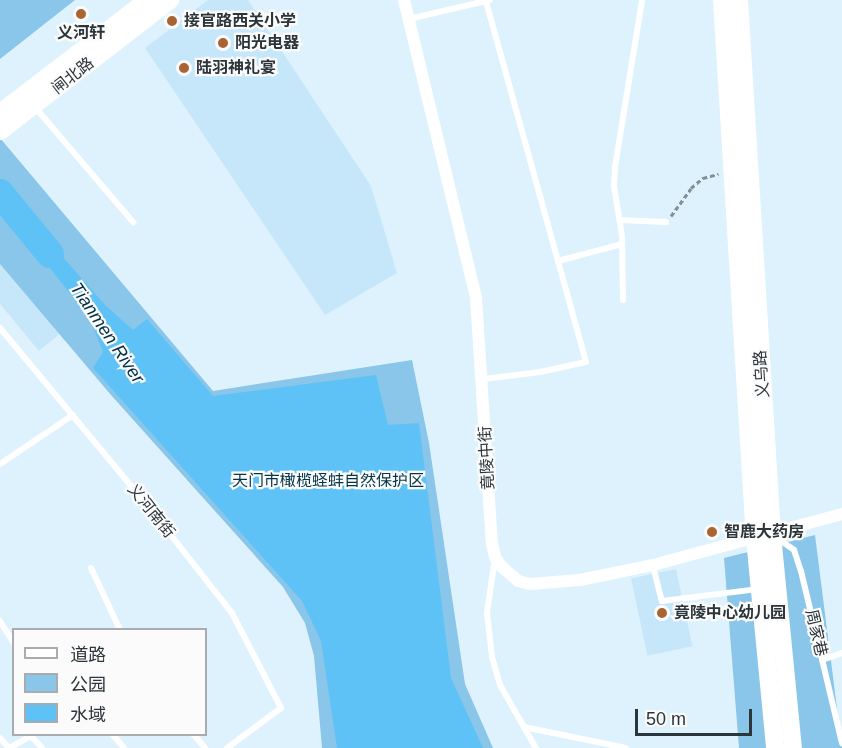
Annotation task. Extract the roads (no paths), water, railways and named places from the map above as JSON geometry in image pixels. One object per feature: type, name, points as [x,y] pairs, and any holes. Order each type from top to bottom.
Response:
[{"type":"main road","name":"闸北路","points":[[1,124],[148,0]]},
{"type":"main road","name":"闸北路","points":[[1,124],[34,106],[170,0]]},
{"type":"main road","name":"义乌路","points":[[722,0],[733,173],[764,537],[793,748]]},
{"type":"main road","name":"义乌路","points":[[739,0],[764,537],[759,589],[775,748]]},
{"type":"street","name":"竟陵中街","points":[[404,0],[473,282],[483,379],[491,536],[495,557]]},
{"type":"street","points":[[495,557],[518,581],[530,584],[580,580],[653,565],[764,537],[842,514]]},
{"type":"lane","points":[[623,300],[622,244],[614,186],[615,166],[642,0]]},
{"type":"lane","points":[[408,19],[488,1],[586,362],[540,372],[483,379]]},
{"type":"lane","points":[[34,106],[133,222]]},
{"type":"lane","points":[[620,220],[666,222]]},
{"type":"lane","points":[[558,261],[622,244]]},
{"type":"lane","name":"义河南街","points":[[0,328],[232,613],[281,708],[227,748]]},
{"type":"lane","points":[[0,464],[73,416]]},
{"type":"lane","name":"周家巷","points":[[764,537],[794,550],[842,743]]},
{"type":"lane","points":[[495,557],[487,598],[490,647],[500,685],[536,748]]},
{"type":"lane","points":[[653,565],[662,601],[759,589]]},
{"type":"lane","points":[[91,568],[119,628]]},
{"type":"lane","points":[[0,621],[12,640]]},
{"type":"lane","points":[[822,660],[842,653]]},
{"type":"lane","points":[[524,727],[626,748]]},
{"type":"lane","points":[[0,738],[9,748],[31,736],[42,748]]},
{"type":"lane","points":[[113,736],[124,748]]},
{"type":"lane","points":[[194,736],[204,748]]},
{"type":"water","name":"天门市橄榄蛏蚌自然保护区","points":[[31,221],[106,306],[133,330],[147,319],[213,396],[376,375],[388,425],[419,423],[451,678],[483,748],[337,748],[321,641],[302,601],[93,368],[103,352],[90,319],[20,230]]},
{"type":"waterway","name":"Tianmen River","points":[[0,193],[50,254]]},
{"type":"place","name":"义河轩","points":[[81,14]]},
{"type":"place","name":"接官路西关小学","points":[[172,21]]},
{"type":"place","name":"阳光电器","points":[[223,43]]},
{"type":"place","name":"陆羽神礼宴","points":[[184,68]]},
{"type":"place","name":"智鹿大药房","points":[[712,532]]},
{"type":"place","name":"竟陵中心幼儿园","points":[[662,613]]}]
